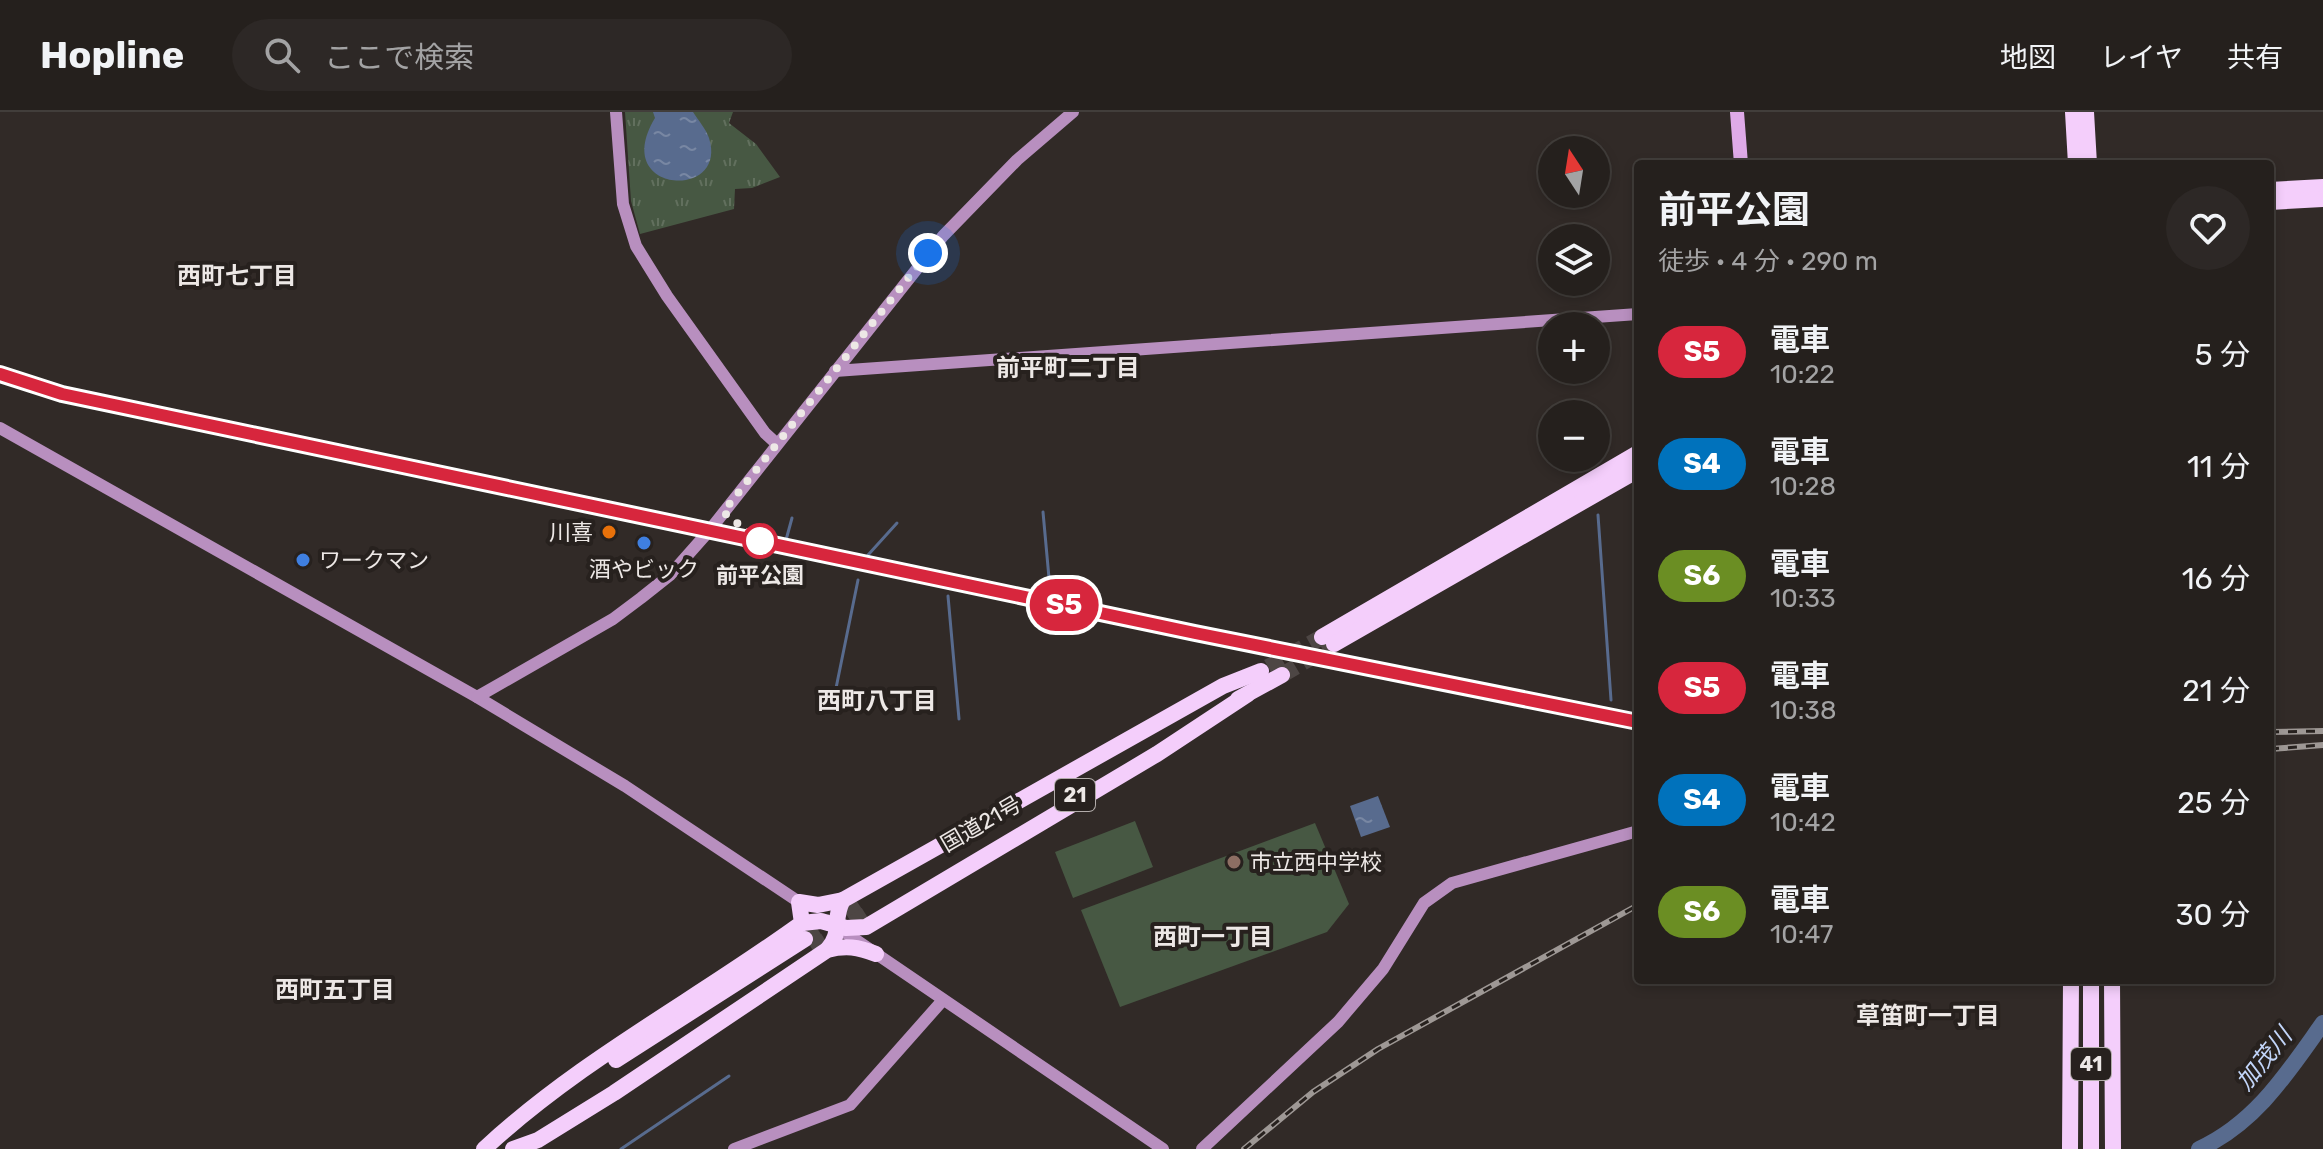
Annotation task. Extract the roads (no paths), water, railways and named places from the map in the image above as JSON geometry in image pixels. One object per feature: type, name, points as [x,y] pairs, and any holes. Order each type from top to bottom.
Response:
[{"type":"highway","points":[[2073,112],[2076,160]]},
{"type":"highway","points":[[2086,112],[2089,160]]},
{"type":"highway","points":[[2274,190],[2323,187]]},
{"type":"highway","points":[[2274,202],[2323,199]]},
{"type":"highway","points":[[1634,455],[1328,641],[1634,472]]},
{"type":"highway","points":[[511,1149],[538,1140],[614,1093],[812,940],[821,921],[837,927],[865,915],[1157,754],[1248,694],[1271,671]]},
{"type":"highway","points":[[812,940],[799,902],[818,905],[843,900],[1223,686],[1271,671]]},
{"type":"highway","name":"国道21号","points":[[865,915],[1271,671]]},
{"type":"highway","points":[[485,1149],[595,1073],[812,940],[837,936],[837,911],[843,900]]},
{"type":"highway","points":[[865,915],[869,941],[876,954]]},
{"type":"highway","points":[[812,940],[859,947],[876,954]]},
{"type":"highway","points":[[2063,1149],[2064,984]]},
{"type":"highway","points":[[2070,1149],[2071,984]]},
{"type":"highway","name":"41","points":[[2093,1149],[2094,984]]},
{"type":"highway","points":[[2104,1149],[2105,984]]},
{"type":"highway","points":[[2112,984],[2113,1149]]},
{"type":"main road","points":[[1737,112],[1741,160]]},
{"type":"street","points":[[616,112],[623,204],[636,246],[675,308],[765,433],[777,444]]},
{"type":"street","points":[[477,697],[613,619],[670,575],[709,531],[913,270],[976,200],[1073,112]]},
{"type":"street","points":[[835,371],[1634,314]]},
{"type":"street","points":[[0,428],[477,697],[625,786],[1163,1149]]},
{"type":"street","points":[[1202,1149],[1338,1022],[1383,969],[1424,903],[1438,891],[1452,883],[1634,832]]},
{"type":"street","points":[[734,1149],[850,1105],[943,1000]]},
{"type":"water","points":[[653,112],[693,112],[709,138],[711,158],[703,172],[689,179],[672,180],[657,174],[647,162],[645,143],[655,118]]},
{"type":"water","points":[[1378,796],[1390,827],[1361,837],[1350,806]]},
{"type":"waterway","points":[[1043,512],[1050,589]]},
{"type":"waterway","points":[[1598,515],[1611,700]]},
{"type":"waterway","points":[[786,540],[792,518]]},
{"type":"waterway","points":[[868,555],[897,523]]},
{"type":"waterway","points":[[834,698],[858,580]]},
{"type":"waterway","points":[[948,596],[959,719]]},
{"type":"waterway","name":"加茂川","points":[[2199,1149],[2238,1125],[2254,1111],[2283,1078],[2323,1023]]},
{"type":"waterway","points":[[621,1149],[729,1076]]},
{"type":"tunnel","points":[[1268,667],[1322,637]]},
{"type":"tunnel","points":[[1282,675],[1334,644]]},
{"type":"tunnel","points":[[805,939],[862,902]]},
{"type":"tunnel","points":[[812,949],[867,914]]},
{"type":"railway","points":[[0,374],[62,394],[1195,633],[1634,721]]},
{"type":"railway","points":[[2274,732],[2323,731]]},
{"type":"railway","points":[[2274,749],[2323,745]]},
{"type":"railway","points":[[1244,1149],[1313,1092],[1378,1049],[1634,907]]},
{"type":"train","name":"S5","points":[[0,374],[62,394],[457,478],[1195,633],[1634,721]]},
{"type":"place","name":"川喜","points":[[609,532]]},
{"type":"place","name":"前平公園","points":[[760,541]]},
{"type":"place","name":"酒やビック","points":[[644,543]]},
{"type":"place","name":"ワークマン","points":[[303,560]]},
{"type":"place","name":"市立西中学校","points":[[1234,862]]},
{"type":"district","name":"西町七丁目","points":[[237,276]]},
{"type":"district","name":"前平町二丁目","points":[[1068,368]]},
{"type":"district","name":"西町八丁目","points":[[877,701]]},
{"type":"district","name":"西町一丁目","points":[[1213,937]]},
{"type":"district","name":"西町五丁目","points":[[335,990]]},
{"type":"district","name":"草笛町一丁目","points":[[1928,1016]]}]
